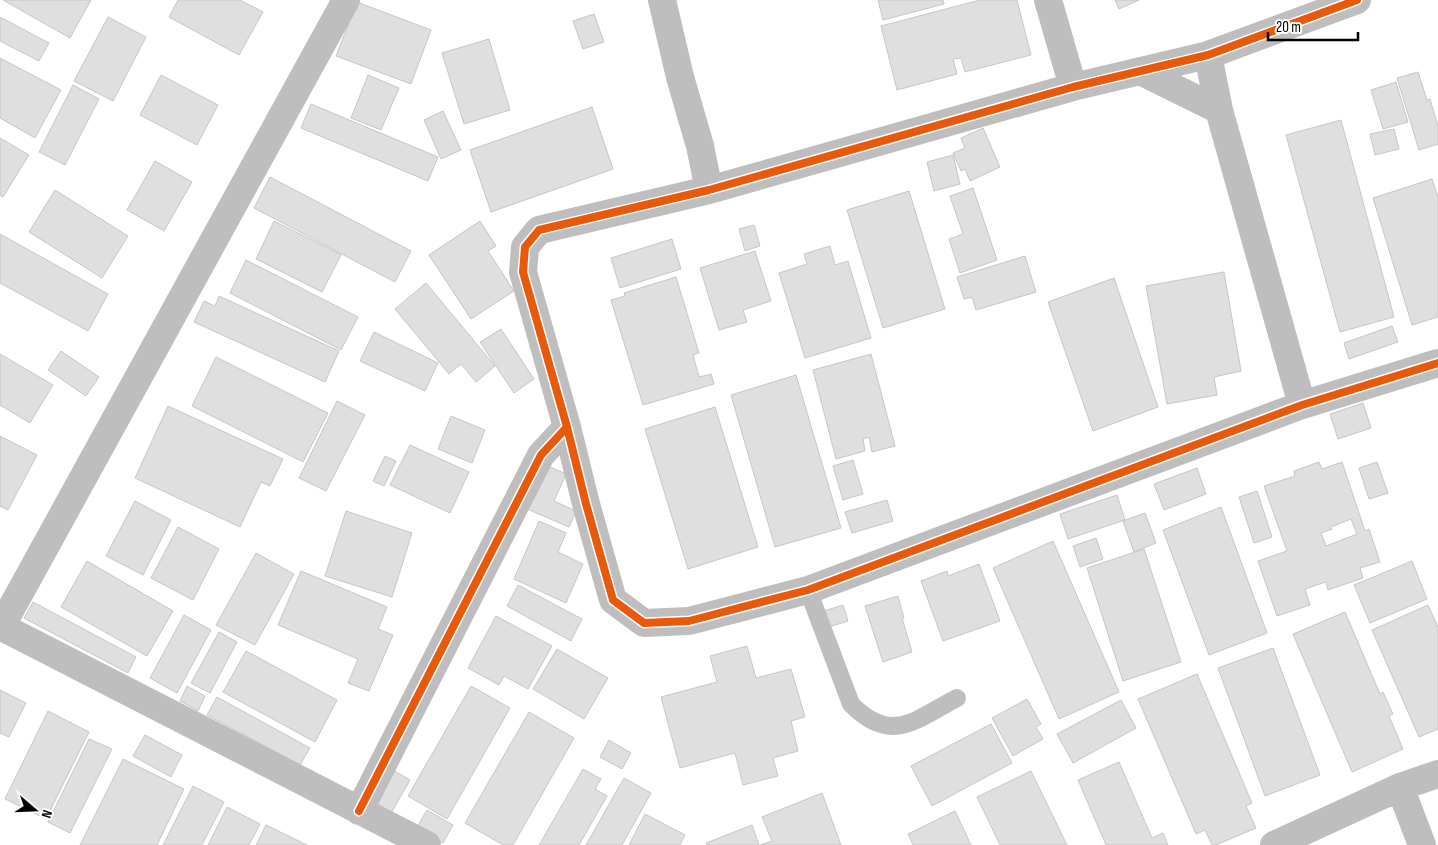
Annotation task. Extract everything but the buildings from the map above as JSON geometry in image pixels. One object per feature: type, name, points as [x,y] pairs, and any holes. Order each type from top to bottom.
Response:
[{"type":"street","points":[[346,0],[0,626],[427,845]]},
{"type":"street","points":[[662,0],[680,77],[700,146],[709,190]]},
{"type":"street","points":[[1048,0],[1073,87]]},
{"type":"street","points":[[1357,0],[1208,55],[1073,87],[709,190],[539,230],[525,247],[523,272],[613,600],[644,623],[689,621],[808,590],[1302,405],[1438,363]]},
{"type":"street","points":[[1208,55],[1219,110],[1302,405]]},
{"type":"street","points":[[1140,71],[1219,110]]},
{"type":"street","points":[[359,811],[540,456],[567,427]]},
{"type":"street","points":[[1274,845],[1400,787],[1438,774]]},
{"type":"street","points":[[1400,787],[1422,845]]},
{"type":"lane","points":[[808,590],[851,704],[864,717],[884,727],[904,727],[957,698]]},
{"type":"cycle path","points":[[567,427],[523,272],[525,247],[539,230],[709,190],[1073,87],[1208,55],[1357,0]]},
{"type":"cycle path","points":[[359,811],[541,455],[567,427],[613,600],[644,623],[689,621],[808,590],[1302,405],[1438,363]]}]
